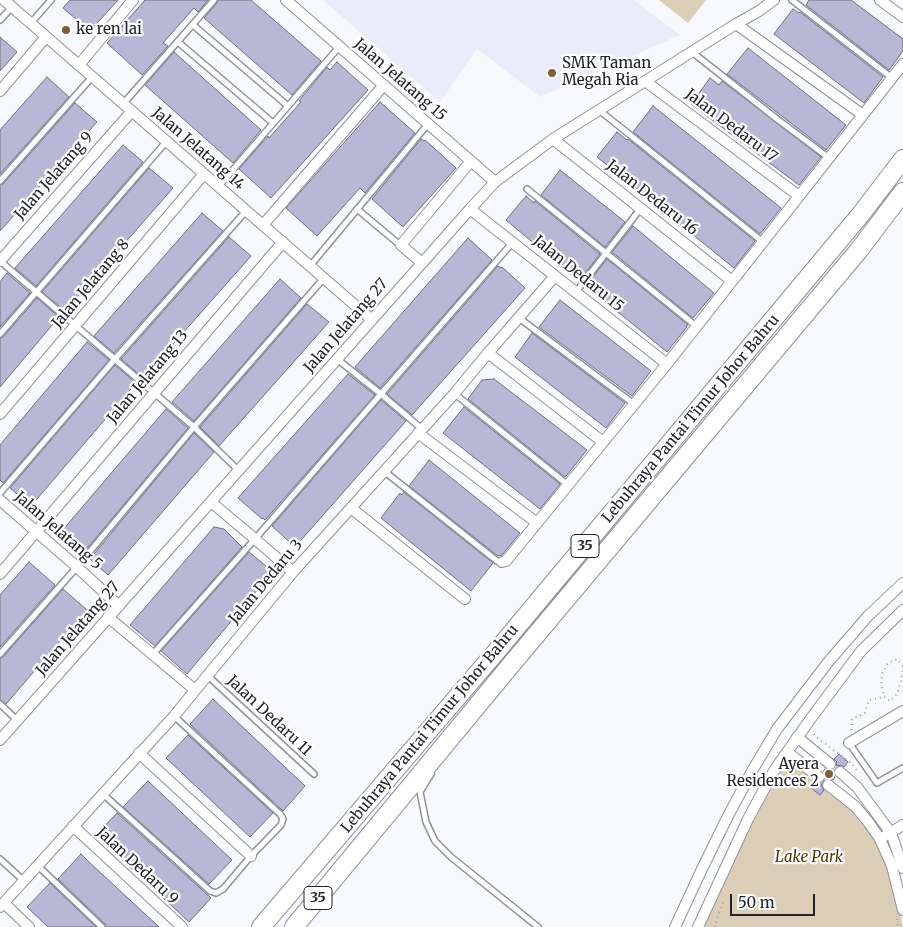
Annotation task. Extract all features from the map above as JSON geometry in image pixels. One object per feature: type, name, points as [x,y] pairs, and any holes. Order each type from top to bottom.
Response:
[{"type":"highway","name":"Lebuhraya Pantai Timur Johor Bahru","points":[[261,927],[502,646],[855,222],[903,159]]},
{"type":"highway","name":"Lebuhraya Pantai Timur Johor Bahru","points":[[294,927],[453,734],[859,250],[901,195]]},
{"type":"street","points":[[79,65],[133,0]]},
{"type":"street","name":"Jalan Jelatang 15","points":[[286,0],[495,182]]},
{"type":"street","name":"Jalan Jelatang 27","points":[[0,740],[495,182],[553,139],[774,0]]},
{"type":"street","points":[[880,0],[903,17]]},
{"type":"street","name":"Jalan Jelatang 14","points":[[8,3],[372,320]]},
{"type":"street","points":[[736,24],[863,116]]},
{"type":"street","points":[[0,90],[46,37]]},
{"type":"street","points":[[502,562],[506,561],[667,364],[903,64]]},
{"type":"street","name":"Jalan Dedaru 17","points":[[645,81],[799,196]]},
{"type":"street","points":[[263,225],[384,85]]},
{"type":"street","name":"Jalan Jelatang 9","points":[[0,261],[132,111]]},
{"type":"street","name":"Jalan Dedaru 16","points":[[553,139],[732,280]]},
{"type":"street","points":[[422,263],[401,246],[471,161]]},
{"type":"street","name":"Jalan Jelatang 8","points":[[0,414],[204,174]]},
{"type":"street","name":"Jalan Dedaru 15","points":[[470,209],[667,364]]},
{"type":"street","name":"Jalan Jelatang 13","points":[[0,574],[283,242]]},
{"type":"street","name":"Jalan Dedaru 3","points":[[2,905],[174,716],[293,572],[454,394],[555,276]]},
{"type":"street","points":[[488,353],[604,442]]},
{"type":"street","points":[[420,431],[537,522]]},
{"type":"street","name":"Jalan Jelatang 5","points":[[0,500],[119,606]]},
{"type":"street","points":[[211,502],[293,572]]},
{"type":"street","points":[[351,508],[465,599]]},
{"type":"street","points":[[675,927],[727,818],[752,771],[778,729],[829,661],[868,616],[903,583]]},
{"type":"street","points":[[698,927],[748,820],[775,769],[862,651],[903,610]]},
{"type":"street","points":[[108,618],[195,690]]},
{"type":"street","points":[[850,738],[903,711]]},
{"type":"street","points":[[787,752],[817,775],[828,762],[797,737]]},
{"type":"street","points":[[139,753],[251,856]]},
{"type":"street","points":[[840,772],[850,779],[866,798],[891,833],[903,868]]},
{"type":"street","points":[[840,793],[850,779]]},
{"type":"street","points":[[828,785],[856,807],[880,839],[892,866],[900,913]]},
{"type":"street","points":[[880,839],[903,825]]},
{"type":"street","name":"Jalan Dedaru 9","points":[[73,826],[182,927]]},
{"type":"street","points":[[2,905],[29,927]]},
{"type":"lane","points":[[31,24],[51,0]]},
{"type":"lane","points":[[123,104],[214,0]]},
{"type":"lane","points":[[792,0],[892,78]]},
{"type":"lane","points":[[0,20],[8,3]]},
{"type":"lane","points":[[193,25],[288,106]]},
{"type":"lane","points":[[178,42],[274,123]]},
{"type":"lane","points":[[219,186],[340,47]]},
{"type":"lane","points":[[692,52],[776,119],[829,158]]},
{"type":"lane","points":[[0,181],[92,77]]},
{"type":"lane","points":[[599,110],[763,242]]},
{"type":"lane","points":[[310,266],[428,124]]},
{"type":"lane","points":[[0,334],[167,141]]},
{"type":"lane","points":[[527,189],[696,326]]},
{"type":"lane","points":[[575,292],[641,208]]},
{"type":"lane","points":[[357,209],[401,246]]},
{"type":"lane","points":[[0,492],[246,210]]},
{"type":"lane","points":[[153,654],[513,242]]},
{"type":"lane","points":[[0,261],[194,427],[238,471]]},
{"type":"lane","points":[[0,654],[77,567],[194,427],[324,278]]},
{"type":"lane","points":[[519,318],[634,404]]},
{"type":"lane","points":[[337,359],[381,394],[420,431]]},
{"type":"lane","points":[[454,394],[568,485]]},
{"type":"lane","points":[[384,471],[497,561],[502,562]]},
{"type":"lane","name":"Jalan Dedaru 11","points":[[208,676],[314,774]]},
{"type":"lane","points":[[0,704],[18,720]]},
{"type":"lane","points":[[103,793],[210,891],[216,893],[223,889],[280,825],[283,819],[280,814],[174,716]]},
{"type":"lane","points":[[453,734],[420,792],[426,822],[435,841],[451,857],[538,927]]},
{"type":"lane","points":[[850,738],[876,784],[903,768]]},
{"type":"lane","points":[[0,859],[24,880]]},
{"type":"lane","points":[[38,865],[102,927]]},
{"type":"path","points":[[850,738],[852,718],[865,713],[869,700],[884,697],[890,701],[897,694],[903,674],[903,666],[897,659],[888,663],[882,674],[881,681],[884,697]]},
{"type":"path","points":[[898,927],[900,913]]},
{"type":"shaded area","name":"SMK Taman Megah Ria","points":[[323,0],[634,0],[680,35],[540,97],[477,49],[440,102]]},
{"type":"green space","points":[[659,0],[706,0],[688,23]]},
{"type":"green space","name":"Lake Park","points":[[787,752],[846,798],[869,823],[892,866],[903,927],[697,927]]},
{"type":"building","points":[[70,0],[118,0],[90,31],[63,8]]},
{"type":"building","points":[[145,0],[208,0],[198,12],[194,8],[163,43],[168,46],[142,75],[107,43]]},
{"type":"building","points":[[218,0],[251,0],[321,61],[292,95],[204,18]]},
{"type":"building","points":[[809,0],[851,0],[903,39],[903,51],[889,70],[806,5]]},
{"type":"building","points":[[793,9],[800,12],[883,77],[864,103],[774,34]]},
{"type":"building","points":[[0,37],[17,52],[0,71]]},
{"type":"building","points":[[748,48],[846,125],[826,150],[727,74]]},
{"type":"building","points":[[174,52],[261,130],[233,163],[145,85]]},
{"type":"building","points":[[337,62],[368,90],[271,198],[239,169],[301,102],[299,101],[327,67],[330,70]]},
{"type":"building","points":[[47,77],[69,97],[0,174],[0,130]]},
{"type":"building","points":[[710,78],[719,85],[722,81],[821,157],[799,185],[691,104]]},
{"type":"building","points":[[380,102],[415,133],[365,193],[360,188],[317,236],[286,208]]},
{"type":"building","points":[[75,103],[97,122],[0,231],[0,185],[3,184]]},
{"type":"building","points":[[653,106],[781,208],[760,234],[633,132]]},
{"type":"building","points":[[617,132],[755,241],[734,268],[597,157]]},
{"type":"building","points":[[421,139],[425,140],[456,168],[403,227],[372,199]]},
{"type":"building","points":[[123,145],[143,162],[36,286],[15,268]]},
{"type":"building","points":[[149,168],[173,188],[65,311],[42,292]]},
{"type":"building","points":[[560,170],[625,222],[605,247],[541,195]]},
{"type":"building","points":[[526,196],[534,203],[535,201],[600,254],[579,281],[506,220]]},
{"type":"building","points":[[202,213],[223,231],[114,353],[94,336]]},
{"type":"building","points":[[633,226],[714,293],[693,318],[612,252]]},
{"type":"building","points":[[229,237],[251,256],[142,377],[121,359]]},
{"type":"building","points":[[468,238],[492,260],[380,388],[355,367]]},
{"type":"building","points":[[607,259],[688,325],[667,352],[586,286]]},
{"type":"building","points":[[498,266],[502,267],[525,288],[412,415],[387,394]]},
{"type":"building","points":[[7,273],[30,293],[0,327],[0,282]]},
{"type":"building","points":[[280,279],[301,298],[194,421],[172,402]]},
{"type":"building","points":[[37,298],[59,317],[0,387],[0,338],[3,337]]},
{"type":"building","points":[[560,300],[651,371],[632,396],[539,327]]},
{"type":"building","points":[[307,304],[329,322],[219,446],[200,427]]},
{"type":"building","points":[[532,333],[625,403],[606,428],[515,357]]},
{"type":"building","points":[[87,342],[109,360],[3,483],[0,480],[0,445]]},
{"type":"building","points":[[115,365],[136,383],[31,506],[10,488]]},
{"type":"building","points":[[348,374],[375,395],[265,520],[262,519],[238,498]]},
{"type":"building","points":[[494,379],[587,450],[565,477],[468,399],[482,380]]},
{"type":"building","points":[[381,400],[406,421],[295,547],[272,526]]},
{"type":"building","points":[[464,407],[560,484],[540,509],[443,433]]},
{"type":"building","points":[[166,409],[188,428],[84,552],[61,532]]},
{"type":"building","points":[[194,433],[214,452],[108,575],[90,559]]},
{"type":"building","points":[[429,460],[520,533],[502,555],[498,556],[409,486]]},
{"type":"building","points":[[404,492],[493,563],[471,591],[381,518],[400,493],[402,495]]},
{"type":"building","points":[[214,527],[224,529],[242,547],[155,646],[130,625]]},
{"type":"building","points":[[249,552],[266,566],[270,575],[187,674],[161,651]]},
{"type":"building","points":[[29,562],[55,585],[0,647],[0,595]]},
{"type":"building","points":[[63,589],[87,610],[6,704],[0,700],[0,658],[3,657]]},
{"type":"building","points":[[213,699],[305,786],[283,811],[190,724]]},
{"type":"building","points":[[188,735],[273,813],[250,837],[166,758]]},
{"type":"building","points":[[839,754],[848,762],[844,767],[841,765],[836,766],[837,762],[834,759]]},
{"type":"building","points":[[825,769],[829,771],[834,770],[833,774],[835,777],[833,780],[826,779],[826,775],[823,772]]},
{"type":"building","points":[[148,781],[232,860],[209,884],[123,807]]},
{"type":"building","points":[[814,782],[821,783],[824,790],[820,795],[810,787]]},
{"type":"building","points":[[117,813],[211,898],[189,922],[96,835]]},
{"type":"building","points":[[81,854],[159,927],[106,927],[58,879]]},
{"type":"building","points":[[50,883],[96,927],[48,927],[27,907]]},
{"type":"place","name":"ke ren lai","points":[[66,30]]},
{"type":"place","name":"SMK Taman Megah Ria","points":[[552,73]]},
{"type":"place","name":"Ayera Residences 2","points":[[829,774]]}]
